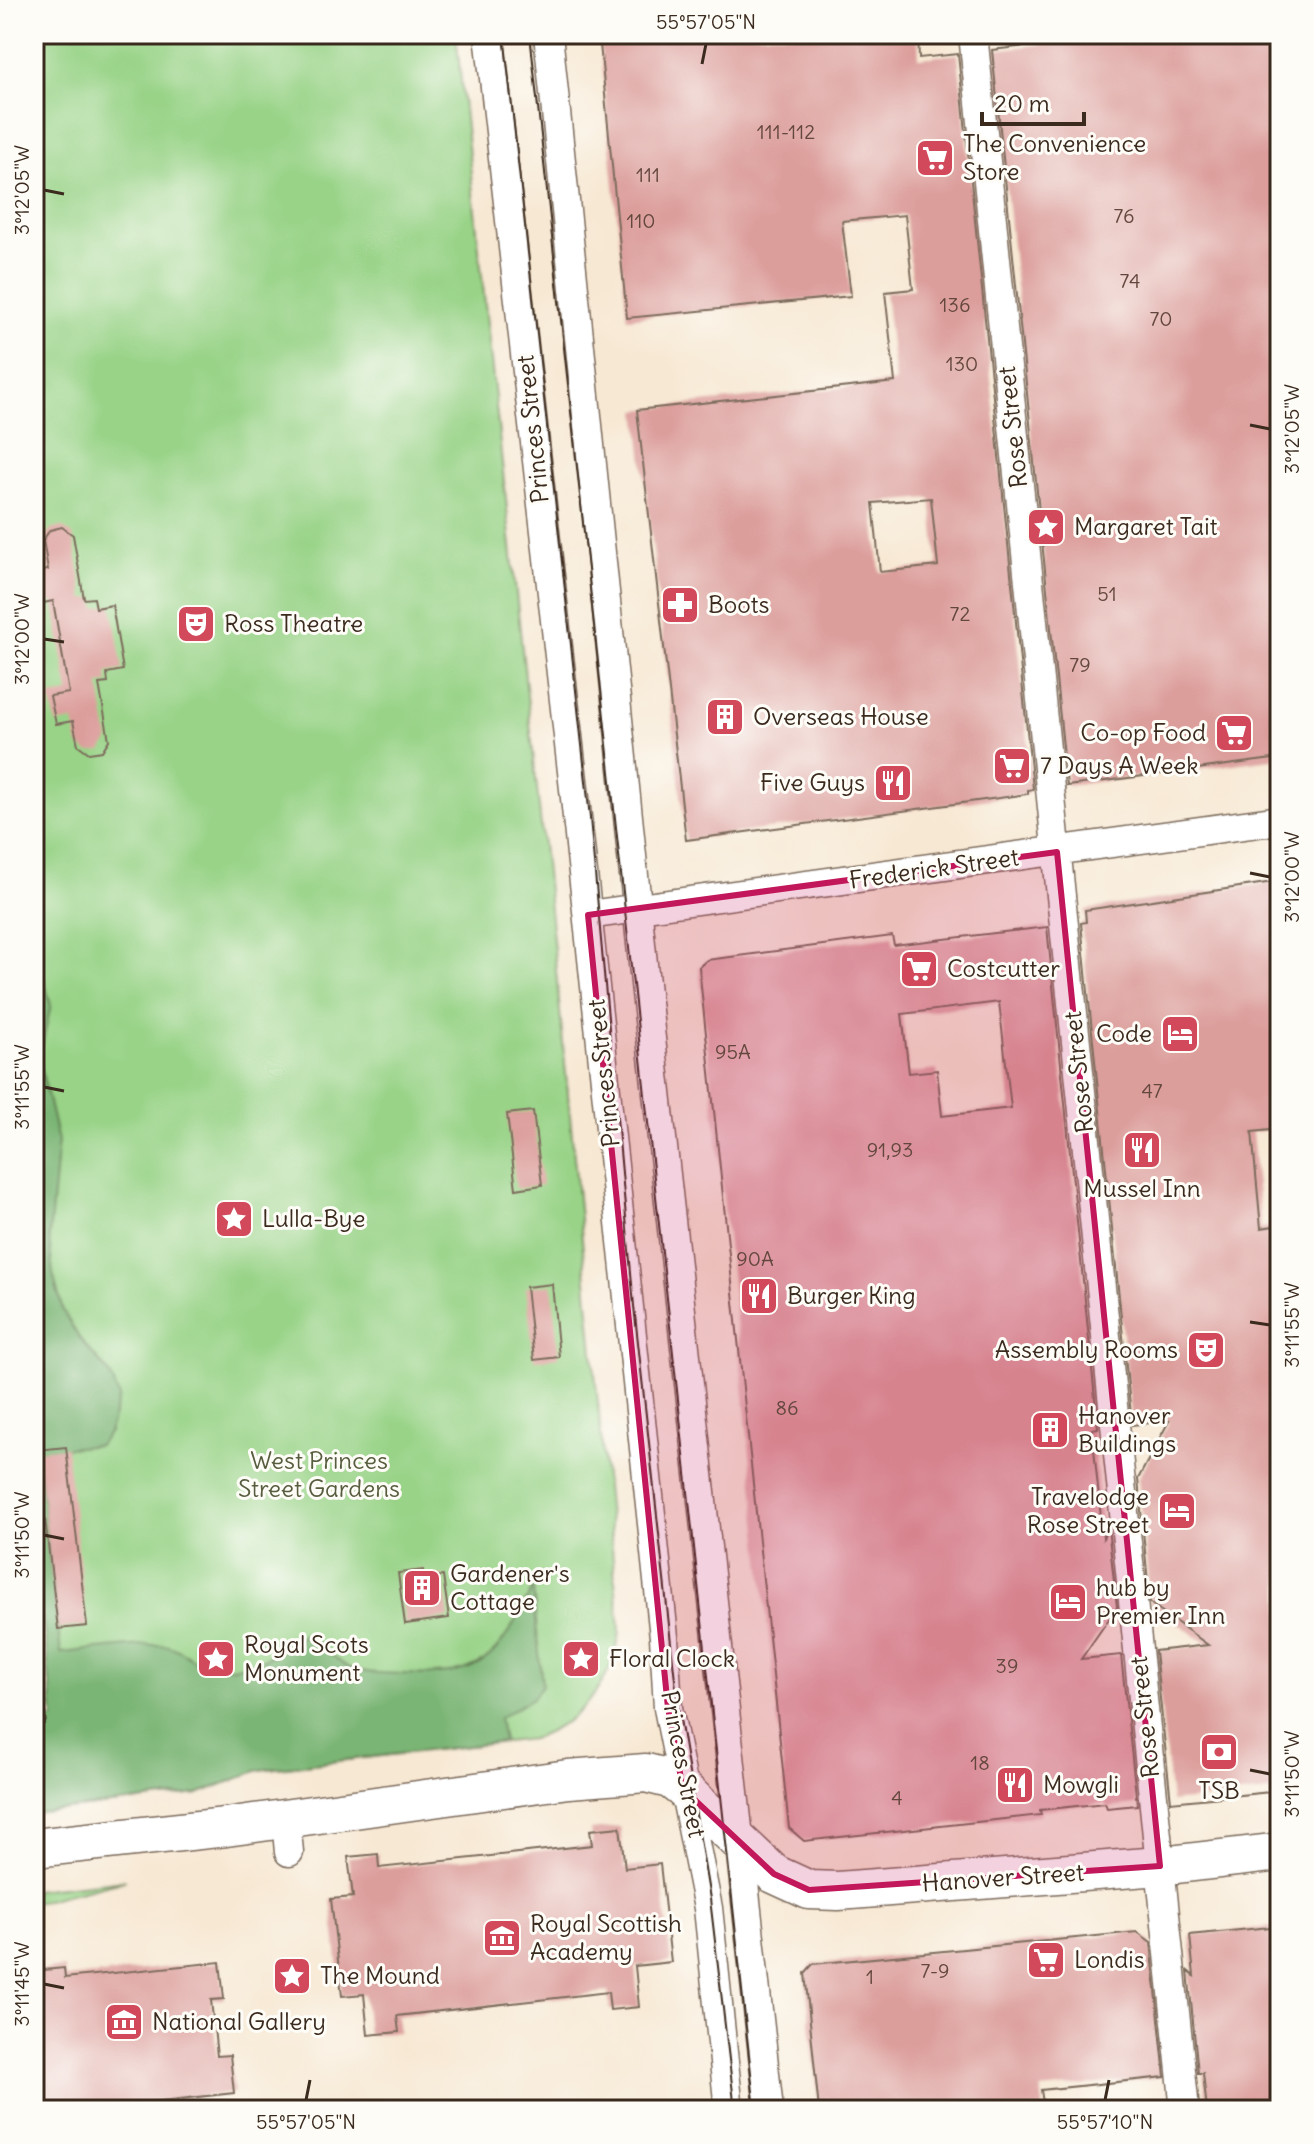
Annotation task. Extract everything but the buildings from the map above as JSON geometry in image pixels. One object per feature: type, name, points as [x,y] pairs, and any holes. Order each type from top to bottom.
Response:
[{"type":"street","name":"Princes Street","points":[[489,34],[588,915],[663,1622],[668,1708],[683,1789],[698,1843],[708,1908],[729,2110]]},
{"type":"street","name":"Princes Street","points":[[548,34],[769,2110]]},
{"type":"street","name":"Rose Street","points":[[973,34],[1185,2110]]},
{"type":"street","name":"Frederick Street","points":[[588,915],[1280,820]]},
{"type":"street","points":[[34,1848],[287,1836],[583,1778],[646,1773],[670,1779],[740,1843]]},
{"type":"street","name":"Hanover Street","points":[[740,1843],[774,1874],[809,1890],[823,1891],[1160,1866],[1280,1852]]},
{"type":"highlighted area","points":[[1057,852],[1160,1866],[809,1890],[774,1874],[683,1789],[668,1708],[588,915]]},
{"type":"green space","name":"West Princes Street Gardens","points":[[34,34],[456,34],[551,919],[620,1631],[610,1667],[591,1698],[565,1722],[532,1739],[259,1770],[198,1794],[34,1813],[34,1722],[54,1719],[34,1542]]},
{"type":"green space","points":[[34,944],[51,1005],[39,1059],[58,1141],[49,1237],[53,1274],[63,1311],[79,1338],[110,1374],[119,1397],[109,1432],[99,1445],[37,1451],[61,1653],[166,1645],[210,1665],[239,1666],[266,1658],[304,1634],[342,1664],[354,1669],[403,1674],[454,1672],[472,1667],[498,1647],[533,1588],[542,1685],[533,1698],[499,1718],[503,1742],[259,1770],[198,1794],[34,1813],[34,1722],[54,1719],[34,1542]]},
{"type":"green space","points":[[126,1880],[34,1903],[34,1890]]},
{"type":"tram line","points":[[504,34],[590,818],[634,1306],[678,1707],[710,1899],[735,2110]]},
{"type":"tram line","points":[[530,34],[755,2110]]},
{"type":"railway","points":[[34,1646],[42,1721]]},
{"type":"place","name":"The Convenience Store","points":[[935,158]]},
{"type":"place","name":"Margaret Tait","points":[[1046,527]]},
{"type":"place","name":"Boots","points":[[680,605]]},
{"type":"place","name":"Ross Theatre","points":[[196,624]]},
{"type":"place","name":"Overseas House","points":[[725,717]]},
{"type":"place","name":"Co-op Food","points":[[1234,733]]},
{"type":"place","name":"7 Days A Week","points":[[1012,766]]},
{"type":"place","name":"Five Guys","points":[[893,783]]},
{"type":"place","name":"Costcutter","points":[[919,969]]},
{"type":"place","name":"Code","points":[[1180,1034]]},
{"type":"place","name":"Mussel Inn","points":[[1142,1150]]},
{"type":"place","name":"Lulla-Bye","points":[[234,1219]]},
{"type":"place","name":"Burger King","points":[[759,1296]]},
{"type":"place","name":"Assembly Rooms","points":[[1206,1350]]},
{"type":"place","name":"Hanover Buildings","points":[[1050,1430]]},
{"type":"place","name":"Travelodge Rose Street","points":[[1177,1511]]},
{"type":"place","name":"Gardener's Cottage","points":[[422,1588]]},
{"type":"place","name":"hub by Premier Inn","points":[[1068,1602]]},
{"type":"place","name":"Royal Scots Monument","points":[[216,1659]]},
{"type":"place","name":"Floral Clock","points":[[581,1659]]},
{"type":"place","name":"TSB","points":[[1219,1752]]},
{"type":"place","name":"Mowgli","points":[[1015,1785]]},
{"type":"place","name":"Royal Scottish Academy","points":[[502,1938]]},
{"type":"place","name":"Londis","points":[[1046,1960]]},
{"type":"place","name":"The Mound","points":[[292,1976]]},
{"type":"place","name":"National Gallery","points":[[124,2022]]}]
